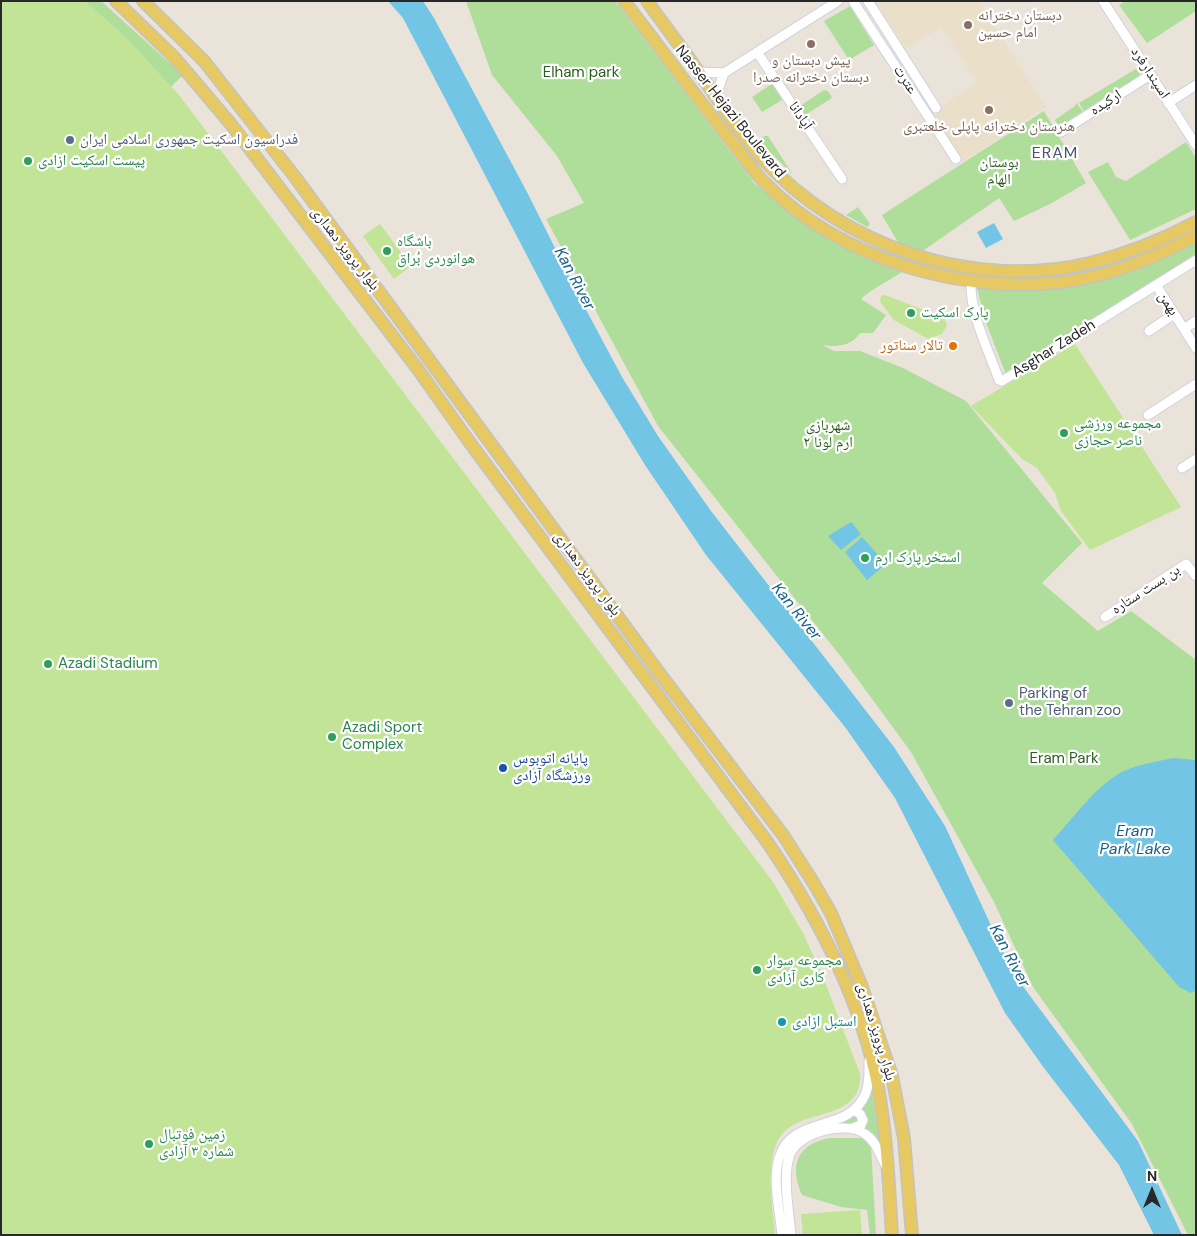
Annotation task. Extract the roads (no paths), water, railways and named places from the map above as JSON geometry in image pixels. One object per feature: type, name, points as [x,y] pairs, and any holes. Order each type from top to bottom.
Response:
[{"type":"main road","name":"بلوار پرویز دهداری","points":[[116,1],[174,57],[230,123],[417,368],[473,447],[768,843],[798,887],[835,960],[858,1016],[870,1053],[883,1116],[892,1235]]},
{"type":"main road","name":"بلوار پرویز دهداری","points":[[143,1],[204,61],[295,177],[660,674],[783,835],[813,882],[831,914],[862,987],[892,1076],[904,1138],[912,1235]]},
{"type":"main road","name":"Nasser Hejazi Boulevard","points":[[624,1],[763,180],[805,217],[868,252],[912,268],[971,283],[1023,285],[1076,280],[1135,264],[1196,236]]},
{"type":"main road","name":"Nasser Hejazi Boulevard","points":[[647,1],[699,72],[715,98],[761,156],[799,193],[847,226],[900,250],[922,257],[985,270],[1056,269],[1118,256],[1148,245],[1196,222]]},
{"type":"street","name":"عترت","points":[[853,1],[956,159]]},
{"type":"street","points":[[868,1],[936,108]]},
{"type":"street","name":"اسپندارفرد","points":[[1103,1],[1196,146]]},
{"type":"street","points":[[699,72],[724,73],[834,2]]},
{"type":"street","name":"آپادانا","points":[[757,52],[842,179]]},
{"type":"street","points":[[715,98],[724,73]]},
{"type":"street","name":"ارکیده","points":[[1061,132],[1150,75]]},
{"type":"street","points":[[1168,103],[1196,85]]},
{"type":"street","name":"Asghar Zadeh","points":[[971,283],[972,300],[979,323],[1001,381],[1196,260]]},
{"type":"street","name":"بهمن","points":[[1156,285],[1196,348]]},
{"type":"street","points":[[1148,331],[1174,314]]},
{"type":"street","points":[[1184,329],[1196,321]]},
{"type":"street","points":[[1148,415],[1196,384]]},
{"type":"street","points":[[1182,468],[1196,459]]},
{"type":"street","name":"بن بست ستاره","points":[[1105,617],[1192,568]]},
{"type":"street","points":[[782,1235],[777,1173],[781,1152],[790,1139],[801,1130],[838,1119],[854,1110],[867,1090],[870,1053]]},
{"type":"street","points":[[791,1235],[787,1174],[790,1155],[800,1142],[811,1136],[862,1125],[863,1120],[860,1114],[854,1110]]},
{"type":"street","points":[[853,1128],[865,1134],[874,1142],[888,1172]]},
{"type":"water","points":[[388,1],[423,1],[434,18],[528,194],[622,377],[658,436],[711,511],[894,747],[945,826],[1013,973],[1138,1141],[1182,1235],[1154,1235],[1119,1165],[1044,1068],[1005,1013],[895,798],[845,727],[706,555],[645,465],[583,363],[403,18]]},
{"type":"water","points":[[994,223],[1003,239],[986,248],[977,232]]},
{"type":"water","points":[[851,522],[861,534],[841,550],[828,536]]},
{"type":"water","name":"استخر پارک ارم","points":[[862,537],[886,564],[867,580],[845,552]]},
{"type":"water","name":"Eram Park Lake","points":[[1173,758],[1196,760],[1196,990],[1191,993],[1179,987],[1053,840],[1092,796],[1118,774],[1138,766]]},
{"type":"place","name":"دبستان دخترانه امام حسین","points":[[968,25]]},
{"type":"place","name":"پیش دبستان و دبستان دخترانه صدرا","points":[[811,44]]},
{"type":"place","name":"هنرستان دخترانه پاپلی خلعتبری","points":[[989,110]]},
{"type":"place","name":"فدراسیون اسکیت جمهوری اسلامی ایران","points":[[70,140]]},
{"type":"place","name":"پیست اسکیت ازادی","points":[[28,161]]},
{"type":"place","name":"باشگاه هوانوردی بُراق","points":[[387,251]]},
{"type":"place","name":"پارک اسکیت","points":[[911,313]]},
{"type":"place","name":"تالار سناتور","points":[[953,346]]},
{"type":"place","name":"مجموعه ورزشی ناصر حجازی","points":[[1064,433]]},
{"type":"place","name":"استخر پارک ارم","points":[[865,558]]},
{"type":"place","name":"Azadi Stadium","points":[[48,664]]},
{"type":"place","name":"Parking of the Tehran zoo","points":[[1009,703]]},
{"type":"place","name":"Azadi Sport Complex","points":[[332,737]]},
{"type":"place","name":"پایانه اتوبوس ورزشگاه آزادی","points":[[503,768]]},
{"type":"place","name":"مجموعه سوار کاری آزادی","points":[[757,970]]},
{"type":"place","name":"استبل ازادی","points":[[782,1022]]},
{"type":"place","name":"زمین فوتبال شماره ۳ آزادی","points":[[149,1144]]},
{"type":"district","name":"ERAM","points":[[1055,154]]},
{"type":"park label","name":"Elham park","points":[[581,73]]},
{"type":"park label","name":"بوستان الهام","points":[[999,172]]},
{"type":"park label","name":"شهربازی ارم لونا ۲","points":[[828,434]]},
{"type":"park label","name":"Eram Park","points":[[1064,759]]},
{"type":"water label","name":"Kan River","points":[[574,279]]},
{"type":"water label","name":"Kan River","points":[[796,612]]},
{"type":"water label","name":"Kan River","points":[[1009,956]]}]
